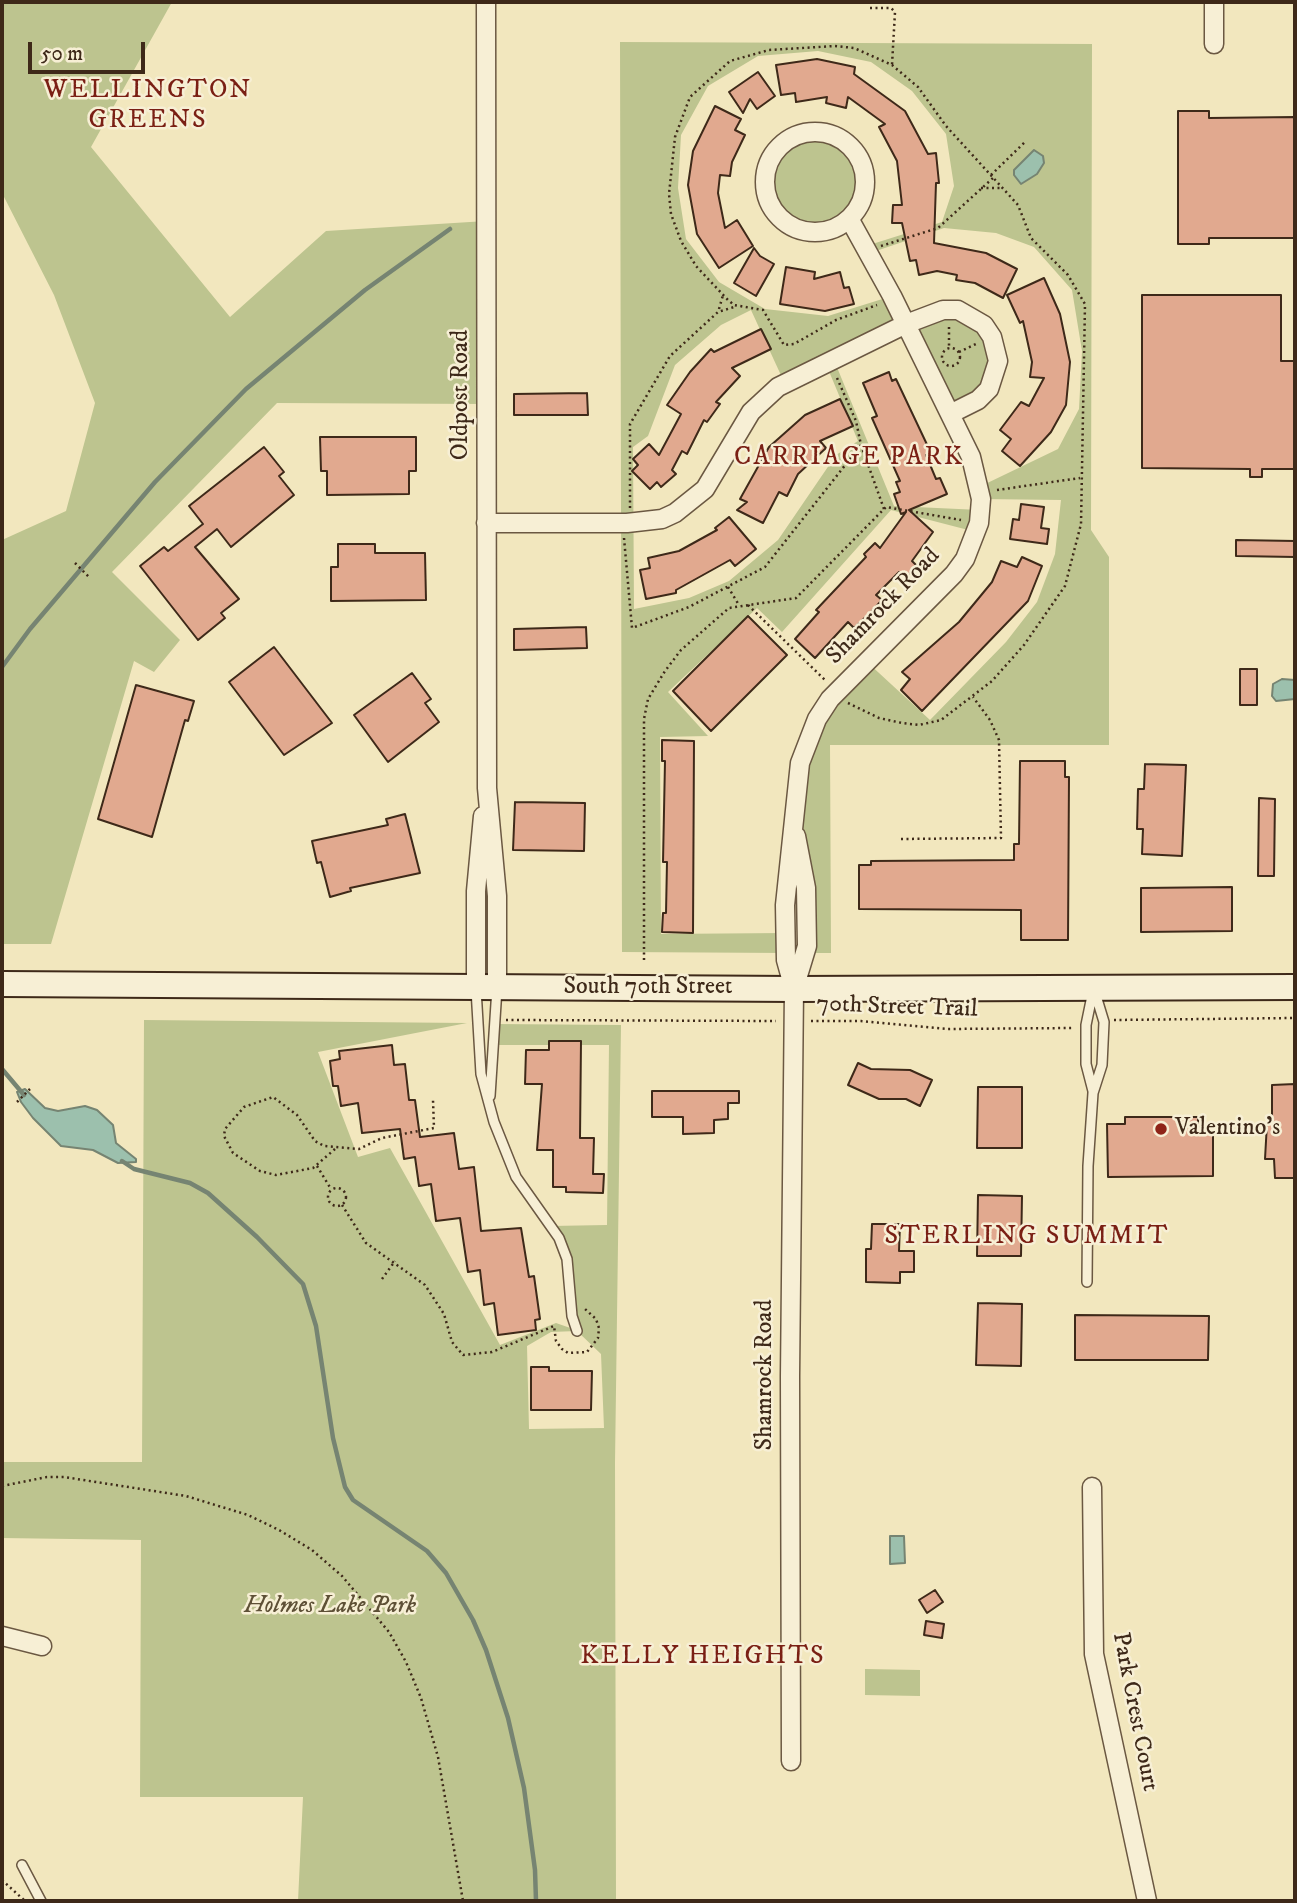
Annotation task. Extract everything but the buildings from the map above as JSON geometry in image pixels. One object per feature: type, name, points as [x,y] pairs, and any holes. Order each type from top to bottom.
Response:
[{"type":"main road","name":"South 70th Street","points":[[2,984],[794,989],[1295,987]]},
{"type":"street","name":"Oldpost Road","points":[[486,2],[487,788],[476,891],[486,987]]},
{"type":"street","points":[[1214,2],[1214,44]]},
{"type":"street","points":[[815,132],[832,134],[847,143],[858,156],[865,172],[865,189],[860,206],[850,220],[836,229],[813,233],[790,226],[777,216],[765,187],[772,156],[783,143],[798,135],[815,132]]},
{"type":"street","name":"Shamrock Road","points":[[791,1760],[790,1363],[794,989],[807,946],[806,888],[795,833],[800,763],[817,719],[836,691],[954,574],[969,550],[979,523],[980,491],[971,457],[906,324],[850,220]]},
{"type":"street","points":[[486,523],[627,523],[662,519],[692,502],[705,489],[751,412],[778,387],[906,324],[933,312],[949,310],[972,316],[984,324],[992,337],[998,361],[989,389],[978,400],[950,414]]},
{"type":"street","name":"Park Crest Court","points":[[1092,1487],[1094,1654],[1147,1901]]},
{"type":"street","points":[[2,1636],[42,1646]]},
{"type":"lane","points":[[486,987],[496,1020],[490,1105]]},
{"type":"lane","points":[[486,987],[479,1054],[490,1105],[506,1158],[559,1238],[567,1259],[572,1316],[578,1331]]},
{"type":"lane","points":[[1087,1282],[1087,1182],[1093,1093],[1102,1065],[1104,1022],[1093,988]]},
{"type":"lane","points":[[1093,988],[1086,1025],[1086,1064],[1093,1093]]},
{"type":"lane","points":[[22,1865],[41,1901]]},
{"type":"path","points":[[870,8],[891,8],[895,12],[892,65]]},
{"type":"path","points":[[868,250],[938,228],[1026,141]]},
{"type":"path","points":[[981,188],[1003,188]]},
{"type":"path","points":[[723,294],[723,304],[718,312],[670,356],[631,425],[627,523],[624,535],[632,628],[665,617],[765,566],[861,445]]},
{"type":"path","points":[[718,312],[740,306]]},
{"type":"path","points":[[949,310],[949,348]]},
{"type":"path","points":[[949,348],[957,350],[960,355],[958,363],[953,366],[944,364],[942,358],[943,352],[949,348]]},
{"type":"path","points":[[830,362],[856,421],[861,445],[884,509]]},
{"type":"path","points":[[980,491],[1040,486],[1081,477]]},
{"type":"path","points":[[644,960],[644,719],[648,699],[681,650],[717,617],[738,605],[796,598],[886,507],[979,523]]},
{"type":"path","points":[[75,563],[90,578]]},
{"type":"path","points":[[727,587],[738,605]]},
{"type":"path","points":[[748,605],[836,691]]},
{"type":"path","points":[[901,839],[1001,838],[999,740],[990,720],[973,697]]},
{"type":"path","points":[[1104,1022],[1120,1019],[1295,1018]]},
{"type":"path","name":"70th Street Trail","points":[[496,1020],[869,1021],[947,1029],[1070,1028],[1086,1025]]},
{"type":"path","points":[[17,1102],[30,1089]]},
{"type":"path","points":[[335,1149],[317,1166],[303,1173],[285,1176],[260,1171],[233,1153],[224,1136],[225,1129],[244,1107],[274,1097],[298,1115],[316,1141],[335,1149],[359,1149],[382,1138],[434,1128],[433,1100]]},
{"type":"path","points":[[317,1166],[331,1189]]},
{"type":"path","points":[[331,1189],[340,1188],[345,1192],[342,1205]]},
{"type":"path","points":[[331,1189],[327,1197],[329,1203],[342,1205]]},
{"type":"path","points":[[342,1205],[358,1234],[374,1250],[395,1261],[425,1284],[436,1299],[453,1342],[463,1355],[492,1352],[554,1326],[556,1341],[562,1349],[578,1354],[587,1352],[598,1338],[599,1328],[596,1319],[582,1305]]},
{"type":"path","points":[[382,1279],[395,1261]]},
{"type":"path","points":[[2,1486],[47,1476],[64,1476],[186,1496],[248,1515],[279,1530],[312,1550],[342,1576],[389,1632],[406,1662],[421,1699],[438,1757],[463,1901]]},
{"type":"path","points":[[2,1880],[26,1901]]},
{"type":"green space","points":[[2,2],[172,2],[91,147],[230,317],[326,231],[486,221],[486,404],[277,403],[112,572],[180,640],[154,672],[134,661],[51,944],[2,944],[2,540],[66,511],[95,403],[54,295],[2,193]]},
{"type":"green space","points":[[620,42],[1092,44],[1091,530],[1109,557],[1109,745],[830,745],[831,953],[806,953],[795,833],[807,740],[866,661],[930,720],[1006,642],[1037,602],[1055,554],[1061,500],[981,499],[979,487],[1058,449],[1079,409],[1082,351],[1072,290],[1034,247],[996,233],[944,228],[870,253],[866,246],[942,222],[954,186],[946,134],[912,91],[871,62],[818,51],[758,56],[708,86],[681,135],[678,188],[686,239],[719,282],[765,309],[828,316],[892,296],[907,324],[933,312],[984,325],[995,376],[950,414],[906,324],[834,360],[894,506],[980,510],[976,532],[891,510],[782,632],[757,608],[668,692],[708,736],[660,737],[661,934],[785,933],[786,953],[622,952]],"holes":[[[751,310],[785,384],[826,364],[858,441],[836,455],[778,540],[729,581],[689,598],[634,609],[633,447],[648,436],[675,365],[721,325]]]},
{"type":"green space","points":[[815,132],[834,136],[851,146],[861,163],[865,182],[861,201],[851,218],[834,228],[815,232],[796,228],[779,218],[769,201],[765,182],[769,163],[779,146],[796,136]]},
{"type":"green space","name":"Holmes Lake Park","points":[[144,1020],[467,1023],[318,1052],[358,1157],[390,1148],[500,1345],[556,1323],[576,1330],[571,1281],[551,1226],[607,1225],[609,1045],[494,1045],[496,1024],[621,1025],[615,1462],[616,1901],[298,1901],[303,1797],[140,1797],[141,1540],[2,1538],[2,1462],[142,1462]],"holes":[[[577,1331],[601,1354],[604,1428],[529,1429],[527,1346],[551,1332]]]},
{"type":"green space","points":[[865,1669],[920,1670],[920,1696],[865,1695]]},
{"type":"shaded area","points":[[1034,150],[1043,156],[1044,163],[1037,174],[1021,184],[1014,175],[1014,170]]},
{"type":"shaded area","points":[[1282,679],[1295,680],[1295,699],[1276,701],[1272,696],[1273,684]]},
{"type":"shaded area","points":[[25,1089],[45,1108],[58,1111],[85,1106],[97,1110],[113,1125],[116,1143],[136,1159],[136,1162],[118,1163],[93,1150],[61,1146],[21,1102],[17,1092]]},
{"type":"shaded area","points":[[890,1536],[904,1536],[905,1563],[890,1564]]},
{"type":"waterway","points":[[2,667],[30,629],[155,482],[246,389],[365,290],[450,229]]},
{"type":"waterway","points":[[2,1069],[24,1095]]},
{"type":"waterway","points":[[122,1161],[134,1169],[190,1183],[208,1193],[257,1237],[303,1284],[316,1326],[333,1438],[345,1487],[353,1500],[427,1551],[446,1573],[473,1620],[486,1650],[508,1718],[524,1788],[535,1870],[536,1901]]},
{"type":"place","name":"Valentino's","points":[[1161,1129]]},
{"type":"district","name":"WELLINGTON GREENS","points":[[148,107]]},
{"type":"district","name":"CARRIAGE PARK","points":[[849,459]]},
{"type":"district","name":"STERLING SUMMIT","points":[[1027,1238]]},
{"type":"district","name":"KELLY HEIGHTS","points":[[703,1658]]}]
